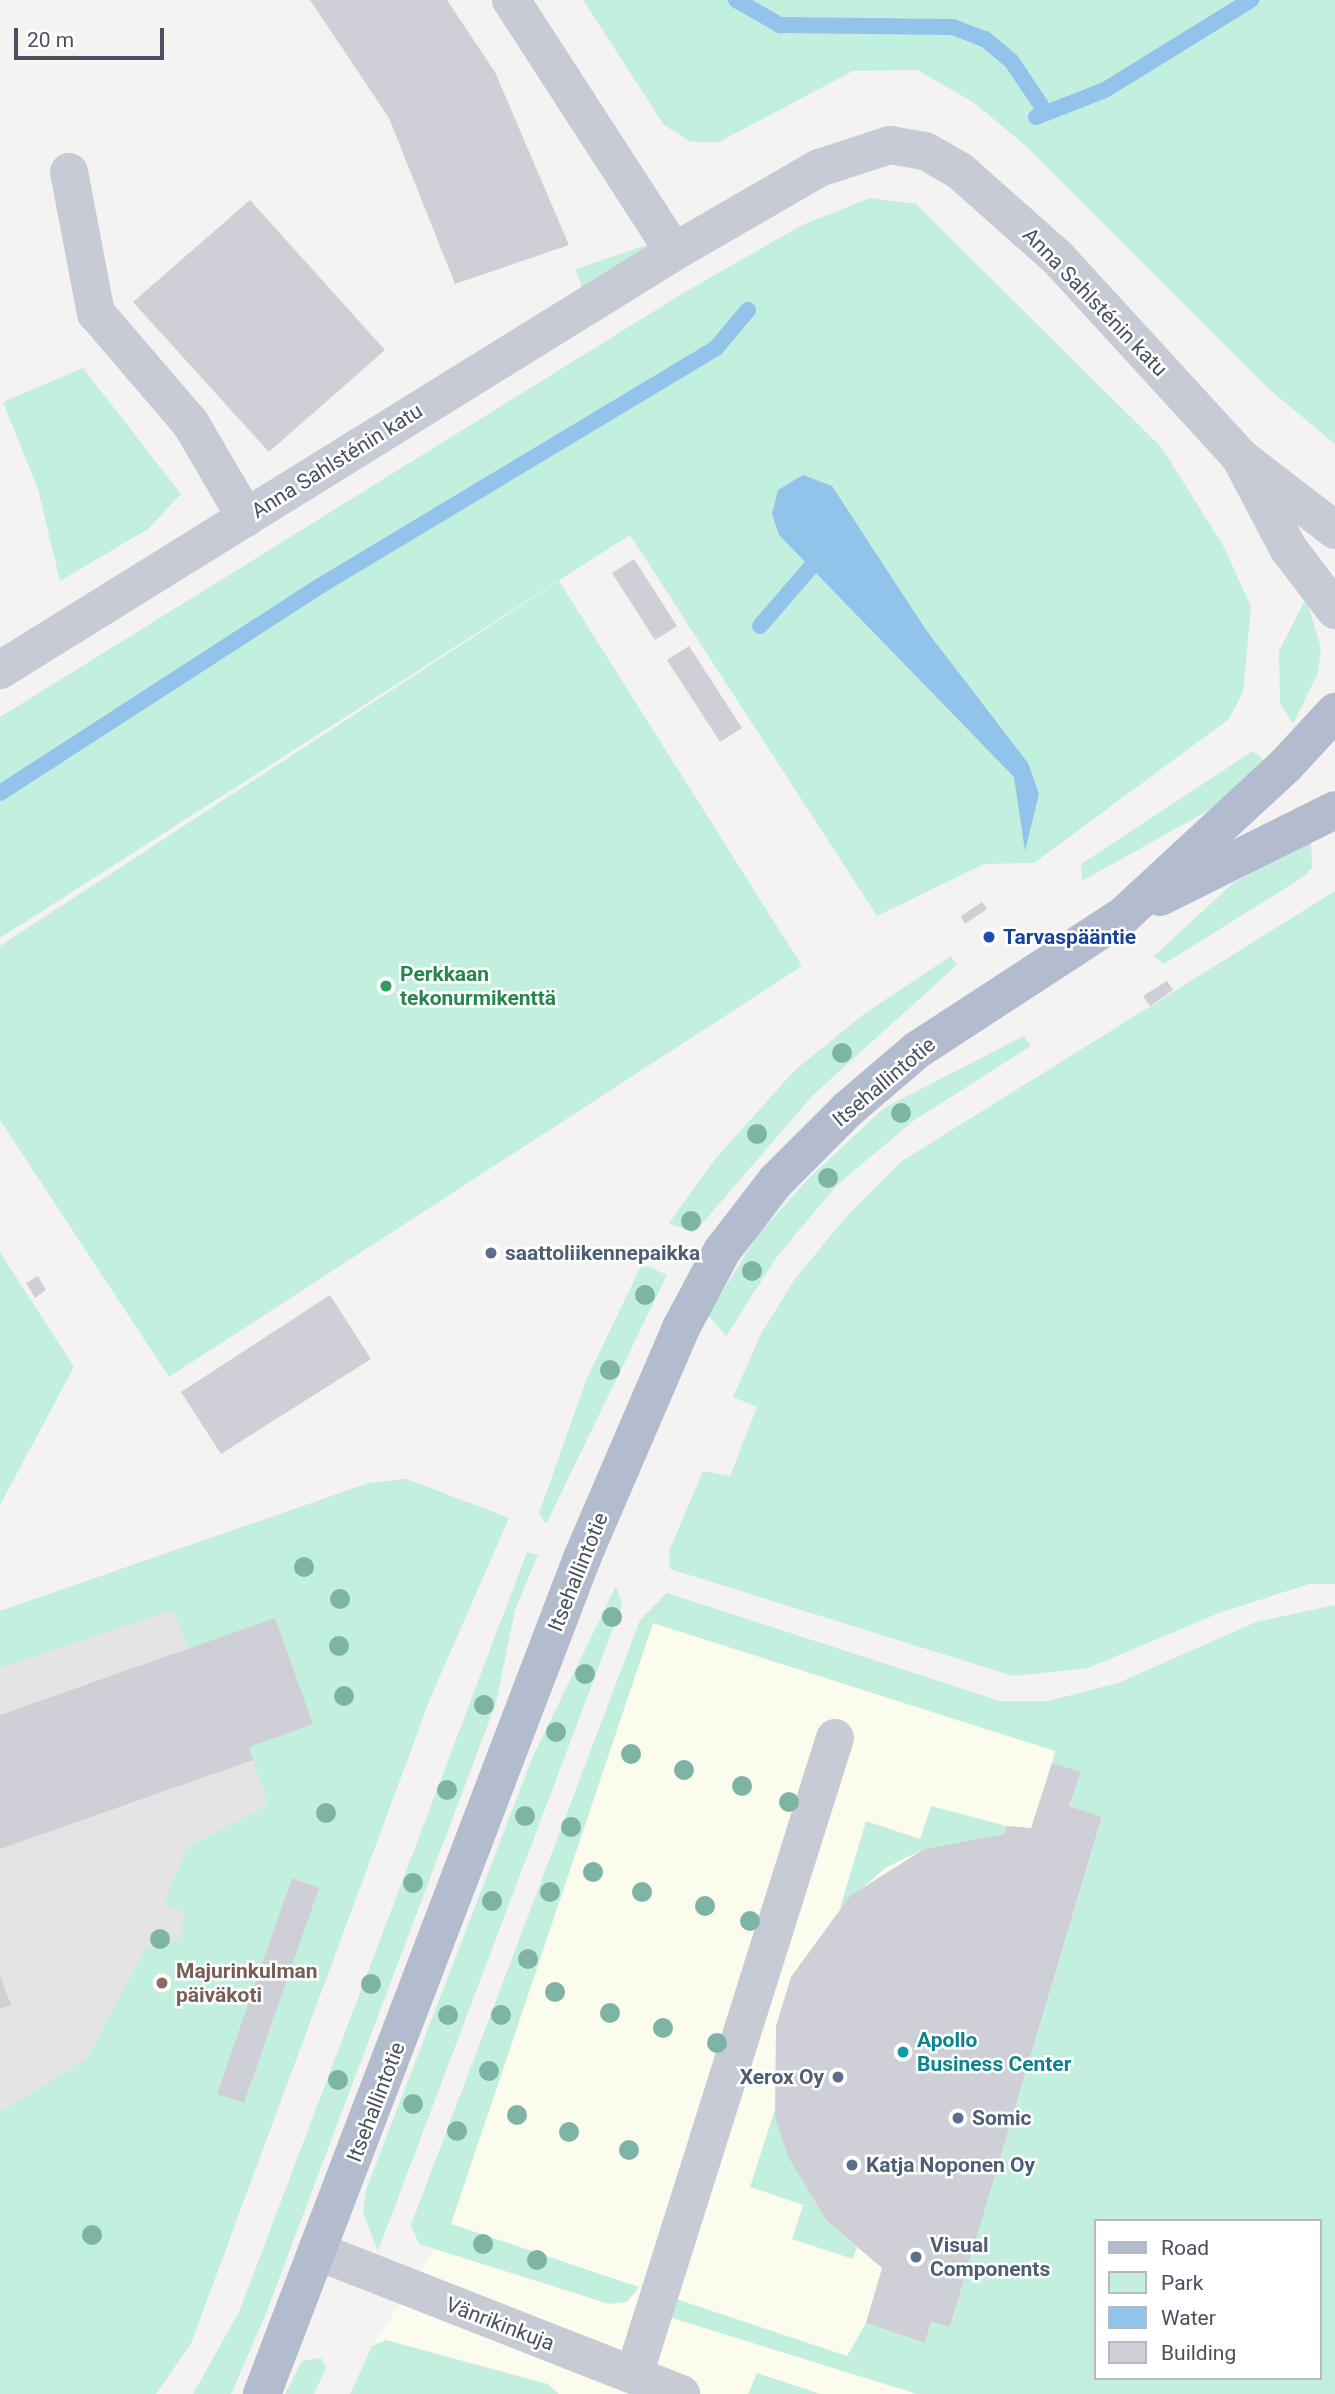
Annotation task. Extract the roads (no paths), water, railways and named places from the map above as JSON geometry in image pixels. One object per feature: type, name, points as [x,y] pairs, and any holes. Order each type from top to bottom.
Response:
[{"type":"main road","name":"Itsehallintotie","points":[[1124,915],[1335,712]]},
{"type":"main road","name":"Itsehallintotie","points":[[262,2394],[319,2252],[582,1558],[710,1271],[776,1181],[897,1067],[1124,915],[1335,810]]},
{"type":"street","points":[[511,0],[674,252]]},
{"type":"street","name":"Anna Sahlsténin katu","points":[[0,670],[674,252],[858,151],[890,145],[925,151],[960,171],[1057,257],[1240,457],[1335,530]]},
{"type":"street","points":[[69,172],[96,313],[191,424],[246,518]]},
{"type":"street","name":"Anna Sahlsténin katu","points":[[1240,457],[1288,548],[1335,610]]},
{"type":"street","points":[[634,2375],[835,1738]]},
{"type":"street","name":"Vänrikinkuja","points":[[319,2252],[681,2394]]},
{"type":"water","points":[[803,475],[832,486],[926,630],[1028,763],[1039,794],[1025,851],[1014,777],[779,535],[772,514],[778,490]]},
{"type":"waterway","points":[[736,0],[780,25],[953,27],[985,39],[1012,62],[1041,105]]},
{"type":"waterway","points":[[1036,117],[1105,90],[1251,0]]},
{"type":"waterway","points":[[0,793],[320,586],[716,348],[748,310]]},
{"type":"waterway","points":[[760,626],[810,568]]},
{"type":"place","name":"Tarvaspääntie","points":[[989,937]]},
{"type":"place","name":"Perkkaan tekonurmikenttä","points":[[386,986]]},
{"type":"place","name":"saattoliikennepaikka","points":[[491,1253]]},
{"type":"place","name":"Majurinkulman päiväkoti","points":[[162,1983]]},
{"type":"place","name":"Apollo Business Center","points":[[903,2052]]},
{"type":"place","name":"Xerox Oy","points":[[838,2077]]},
{"type":"place","name":"Somic","points":[[958,2118]]},
{"type":"place","name":"Katja Noponen Oy","points":[[852,2165]]},
{"type":"place","name":"Visual Components","points":[[916,2257]]}]
